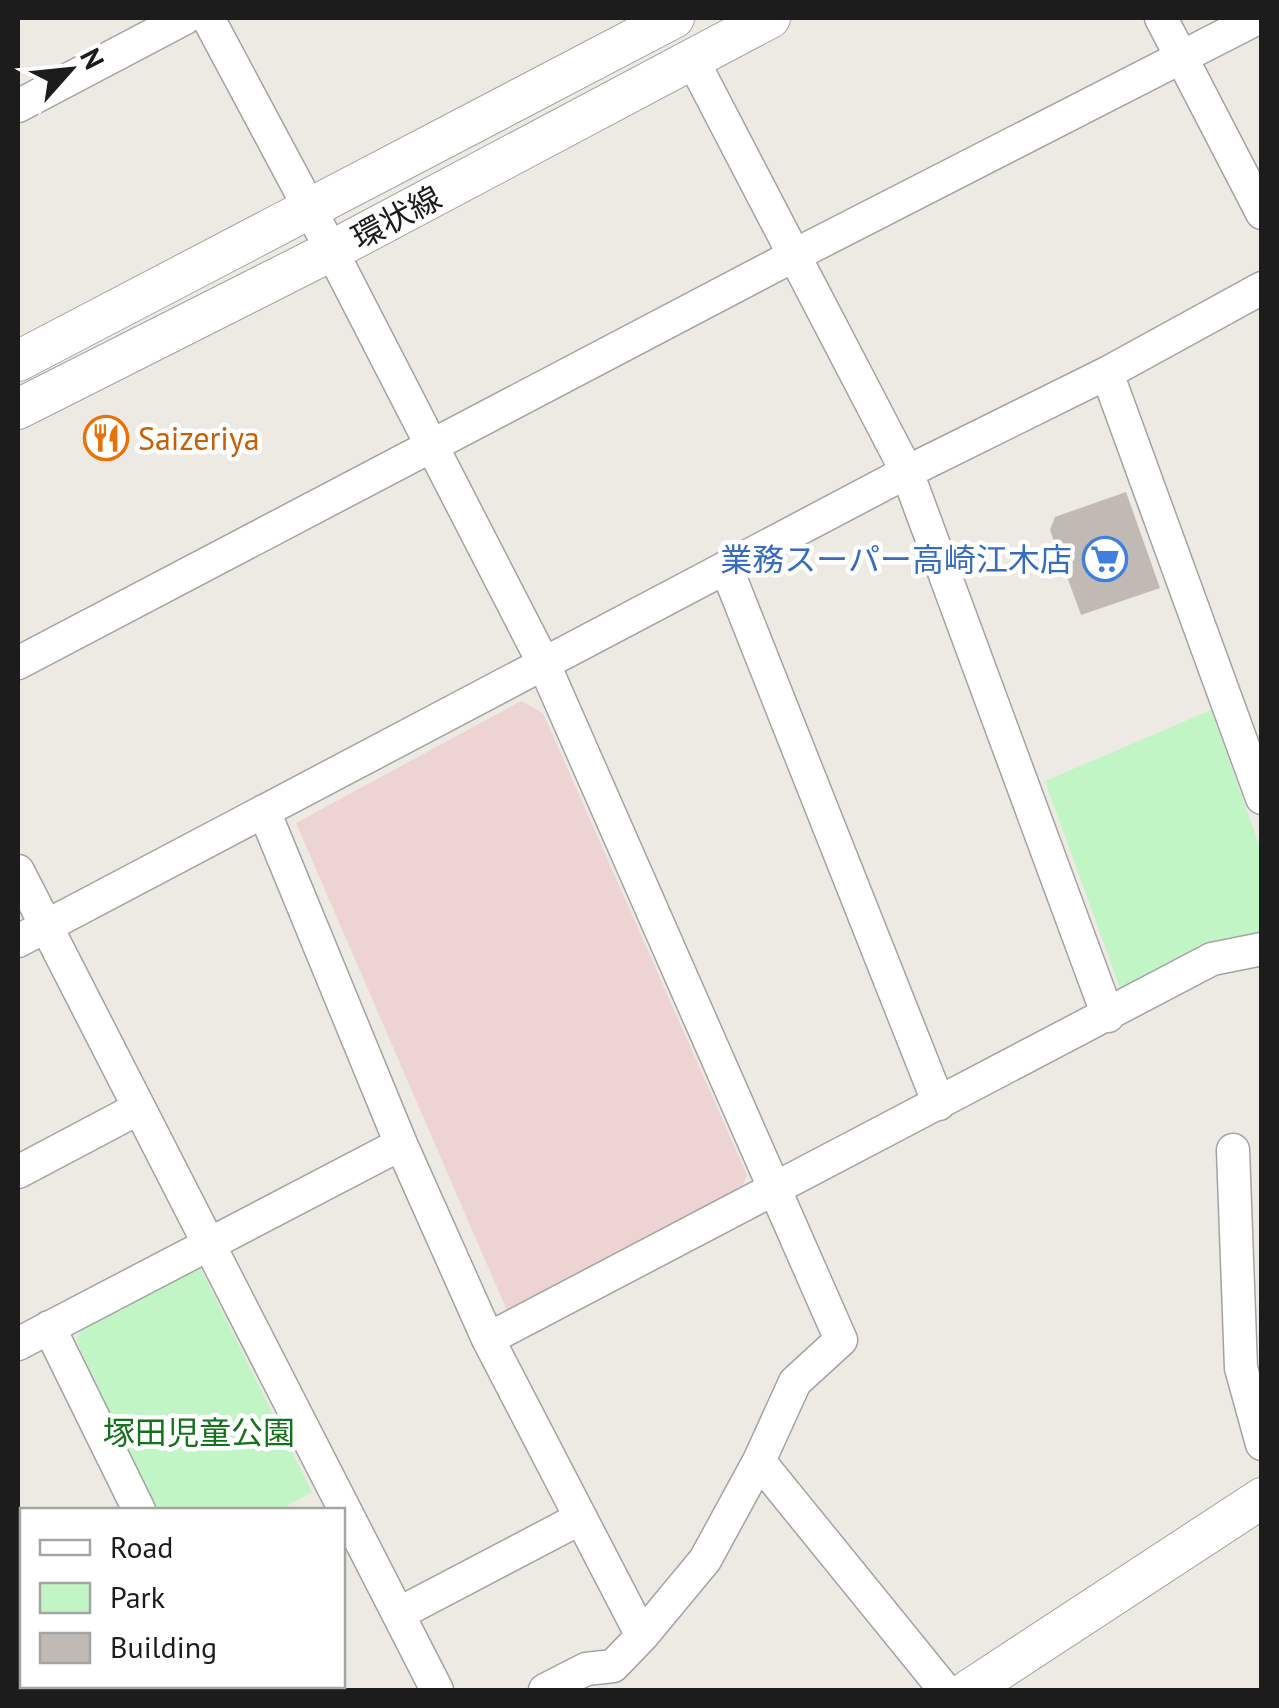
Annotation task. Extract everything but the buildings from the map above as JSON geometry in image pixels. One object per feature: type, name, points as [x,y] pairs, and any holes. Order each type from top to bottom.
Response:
[{"type":"street","points":[[18,106],[185,18]]},
{"type":"street","points":[[208,18],[542,662],[841,1340],[795,1382],[760,1460],[705,1560],[642,1636],[613,1666],[586,1669],[545,1690]]},
{"type":"street","name":"環状線","points":[[18,361],[670,18]]},
{"type":"street","name":"環状線","points":[[18,410],[331,251],[770,18]]},
{"type":"street","points":[[1160,18],[1262,214]]},
{"type":"street","points":[[18,663],[793,256],[1258,18]]},
{"type":"street","points":[[692,58],[907,472],[1108,1016]]},
{"type":"street","points":[[32,933],[542,662],[1107,372],[1262,288]]},
{"type":"street","points":[[1107,372],[1262,798]]},
{"type":"street","points":[[726,567],[939,1104]]},
{"type":"street","points":[[264,811],[401,1144],[488,1339],[642,1636]]},
{"type":"street","points":[[18,871],[32,933],[139,1108],[344,1508]]},
{"type":"street","points":[[488,1339],[1212,959],[1262,949]]},
{"type":"street","points":[[18,1172],[139,1108]]},
{"type":"street","points":[[18,1344],[401,1144]]},
{"type":"street","points":[[1232,1150],[1242,1368],[1262,1444]]},
{"type":"street","points":[[50,1327],[139,1508]]},
{"type":"street","points":[[760,1460],[945,1690]]},
{"type":"street","points":[[968,1690],[1262,1498]]},
{"type":"street","points":[[345,1510],[437,1690]]},
{"type":"street","points":[[398,1614],[581,1518]]},
{"type":"shaded area","points":[[521,701],[543,713],[747,1175],[740,1191],[508,1313],[296,823]]},
{"type":"green space","points":[[1211,710],[1261,850],[1261,937],[1206,947],[1120,988],[1045,781]]},
{"type":"green space","name":"塚田児童公園","points":[[200,1267],[312,1492],[283,1508],[152,1508],[76,1340],[83,1325]]},
{"type":"place","name":"Saizeriya","points":[[106,438]]},
{"type":"place","name":"業務スーパー高崎江木店","points":[[1105,559]]}]
